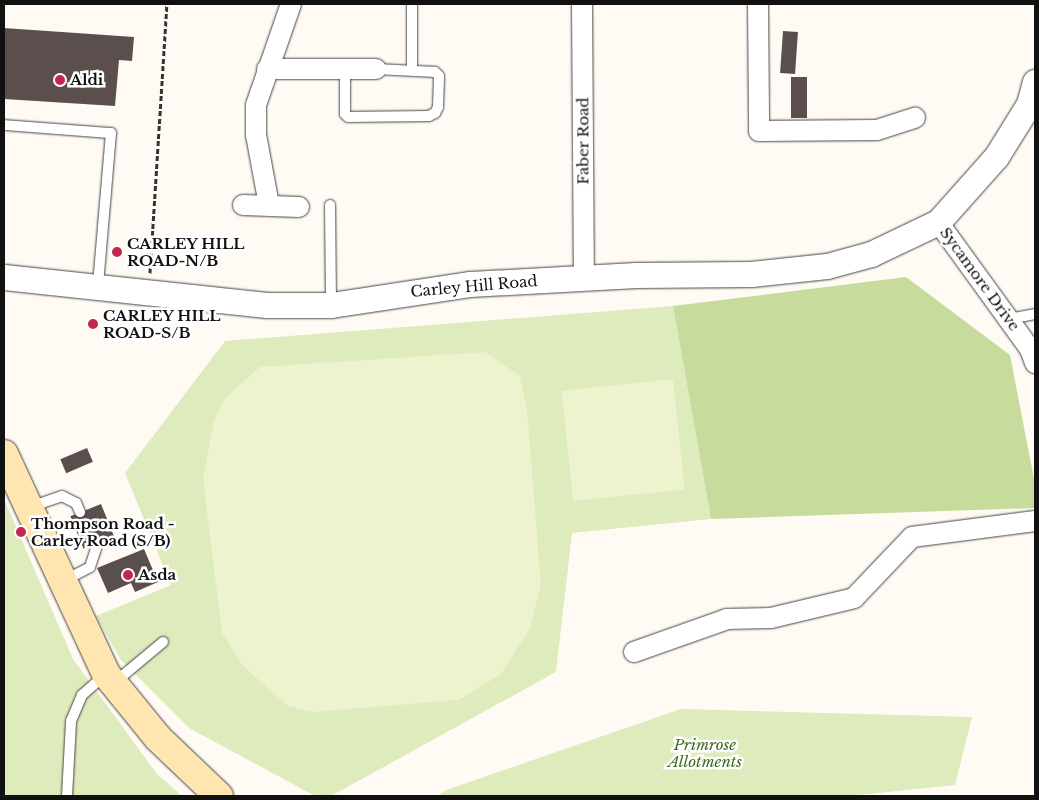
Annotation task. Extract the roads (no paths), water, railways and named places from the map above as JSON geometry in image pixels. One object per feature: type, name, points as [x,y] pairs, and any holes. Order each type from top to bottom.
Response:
[{"type":"main road","points":[[4,454],[109,679],[158,738],[219,796]]},
{"type":"street","points":[[269,205],[256,135],[256,105],[291,4]]},
{"type":"street","name":"Faber Road","points":[[582,4],[584,278]]},
{"type":"street","points":[[758,4],[759,130],[877,130],[915,118]]},
{"type":"street","points":[[267,69],[376,69]]},
{"type":"street","points":[[938,222],[996,157],[1029,104],[1035,82]]},
{"type":"street","points":[[243,205],[299,206]]},
{"type":"street","name":"Carley Hill Road","points":[[4,277],[98,290],[267,305],[331,306],[470,284],[584,278],[751,274],[827,266],[871,254],[938,222]]},
{"type":"street","name":"Sycamore Drive","points":[[938,222],[1030,349],[1035,363]]},
{"type":"street","points":[[634,652],[726,619],[771,618],[854,598],[912,537],[1035,521]]},
{"type":"lane","points":[[412,4],[412,70]]},
{"type":"lane","points":[[345,69],[345,114],[348,117],[430,116],[438,107],[439,76],[430,70],[376,69]]},
{"type":"lane","points":[[4,125],[111,133],[98,290]]},
{"type":"lane","points":[[330,204],[331,306]]},
{"type":"lane","points":[[1009,319],[1035,314]]},
{"type":"lane","points":[[29,508],[62,496],[76,503],[80,512]]},
{"type":"lane","points":[[63,581],[90,568],[96,549],[94,545]]},
{"type":"lane","points":[[67,796],[71,721],[82,695],[163,642]]},
{"type":"place","name":"Aldi","points":[[60,80]]},
{"type":"place","name":"CARLEY HILL ROAD-N/B","points":[[117,252]]},
{"type":"place","name":"CARLEY HILL ROAD-S/B","points":[[93,324]]},
{"type":"place","name":"Thompson Road - Carley Road (S/B)","points":[[21,532]]},
{"type":"place","name":"Asda","points":[[128,575]]},
{"type":"park label","name":"Primrose Allotments","points":[[705,752]]}]
